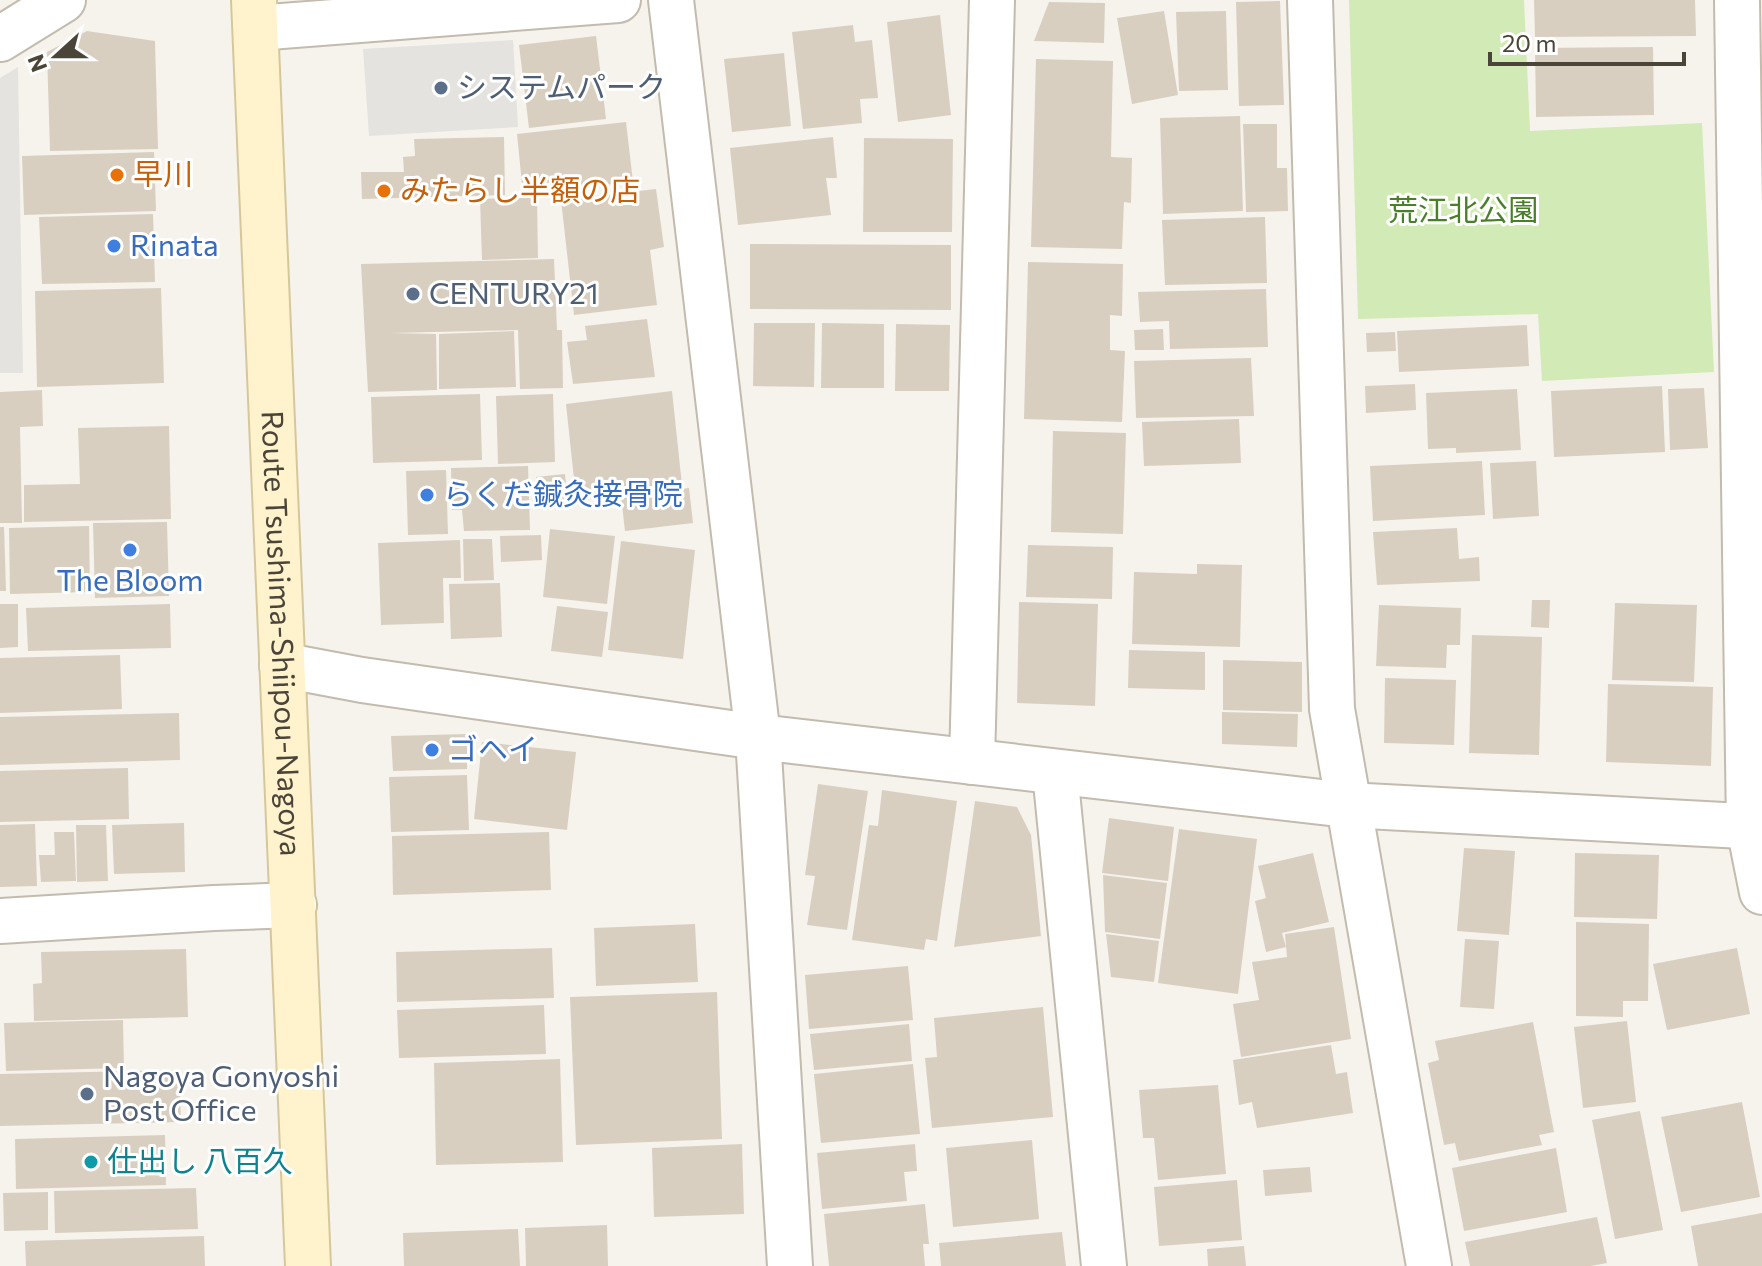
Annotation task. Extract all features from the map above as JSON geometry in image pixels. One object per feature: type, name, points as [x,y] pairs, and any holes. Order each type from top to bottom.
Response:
[{"type":"main road","name":"Route Tsushima-Shiipou-Nagoya","points":[[255,14],[308,1266]]},
{"type":"street","points":[[0,39],[63,0]]},
{"type":"street","points":[[255,14],[618,0]]},
{"type":"street","points":[[671,0],[758,737],[790,1266]]},
{"type":"street","points":[[972,762],[992,0]]},
{"type":"street","points":[[1310,0],[1332,709],[1429,1266]]},
{"type":"street","points":[[1737,0],[1756,827],[1762,892]]},
{"type":"street","points":[[282,665],[362,680],[758,737],[1347,805],[1756,827]]},
{"type":"street","points":[[1055,772],[1104,1266]]},
{"type":"street","points":[[0,921],[294,905]]},
{"type":"green space","name":"荒江北公園","points":[[1349,0],[1524,0],[1530,131],[1702,123],[1714,372],[1542,381],[1538,314],[1358,319]]},
{"type":"shaded area","name":"システムパーク","points":[[513,40],[518,127],[369,136],[363,49]]},
{"type":"shaded area","points":[[18,67],[23,373],[0,373],[0,78]]},
{"type":"building","points":[[1534,0],[1695,0],[1696,36],[1535,37]]},
{"type":"building","points":[[1280,1],[1284,105],[1239,106],[1236,2]]},
{"type":"building","points":[[1049,2],[1105,3],[1104,43],[1034,41]]},
{"type":"building","points":[[1164,11],[1178,95],[1132,104],[1117,18]]},
{"type":"building","points":[[1226,11],[1228,90],[1179,91],[1176,12]]},
{"type":"building","points":[[940,15],[951,115],[898,122],[887,22]]},
{"type":"building","points":[[853,25],[855,42],[872,40],[878,98],[860,99],[862,123],[803,129],[792,32]]},
{"type":"building","points":[[87,31],[155,41],[158,149],[50,151],[47,52]]},
{"type":"building","points":[[596,36],[606,119],[529,128],[519,45]]},
{"type":"building","points":[[1653,47],[1654,115],[1536,117],[1535,48]]},
{"type":"building","points":[[784,53],[791,126],[732,132],[724,59]]},
{"type":"building","points":[[1036,59],[1113,61],[1111,157],[1132,158],[1131,203],[1124,202],[1122,249],[1031,247]]},
{"type":"building","points":[[1240,116],[1243,211],[1163,214],[1160,118]]},
{"type":"building","points":[[626,122],[633,182],[523,194],[517,134]]},
{"type":"building","points":[[1243,124],[1277,124],[1277,168],[1287,168],[1288,211],[1246,212]]},
{"type":"building","points":[[504,137],[505,195],[362,199],[361,172],[404,172],[403,157],[415,156],[414,139]]},
{"type":"building","points":[[833,137],[837,178],[826,178],[831,215],[738,225],[730,148]]},
{"type":"building","points":[[864,138],[953,139],[952,232],[863,232]]},
{"type":"building","points":[[154,152],[156,211],[24,215],[22,156]]},
{"type":"building","points":[[656,189],[664,247],[650,250],[657,305],[574,315],[561,200]]},
{"type":"building","points":[[537,197],[538,258],[482,260],[480,199]]},
{"type":"building","points":[[153,214],[155,282],[42,284],[39,217]]},
{"type":"building","points":[[1265,217],[1267,283],[1165,285],[1162,220]]},
{"type":"building","points":[[750,244],[951,245],[951,310],[750,309]]},
{"type":"building","points":[[554,259],[557,330],[562,330],[563,388],[520,389],[518,330],[390,333],[436,334],[437,390],[368,392],[361,264]]},
{"type":"building","points":[[1028,262],[1123,264],[1122,316],[1110,315],[1110,350],[1125,351],[1122,422],[1024,419]]},
{"type":"building","points":[[161,288],[164,383],[37,387],[35,291]]},
{"type":"building","points":[[1266,289],[1268,347],[1170,349],[1169,321],[1140,322],[1138,292]]},
{"type":"building","points":[[647,319],[655,377],[573,384],[567,342],[587,340],[585,326]]},
{"type":"building","points":[[754,323],[815,323],[814,387],[753,386]]},
{"type":"building","points":[[822,323],[884,324],[884,388],[821,388]]},
{"type":"building","points":[[896,324],[950,325],[949,391],[895,391]]},
{"type":"building","points":[[1527,325],[1529,366],[1399,372],[1397,331]]},
{"type":"building","points":[[1163,329],[1164,350],[1135,350],[1134,330]]},
{"type":"building","points":[[514,331],[516,387],[439,389],[439,334]]},
{"type":"building","points":[[1395,332],[1396,351],[1367,352],[1366,333]]},
{"type":"building","points":[[1251,358],[1254,416],[1136,418],[1134,361]]},
{"type":"building","points":[[1415,384],[1416,410],[1366,413],[1365,386]]},
{"type":"building","points":[[1662,386],[1665,452],[1554,457],[1551,391]]},
{"type":"building","points":[[1704,388],[1708,448],[1670,450],[1668,389]]},
{"type":"building","points":[[1517,389],[1521,450],[1456,453],[1456,448],[1428,449],[1426,393]]},
{"type":"building","points":[[42,390],[43,426],[20,427],[22,523],[0,523],[0,392]]},
{"type":"building","points":[[672,391],[682,485],[576,498],[566,404]]},
{"type":"building","points":[[480,394],[482,460],[373,463],[371,397]]},
{"type":"building","points":[[553,394],[555,462],[498,464],[496,396]]},
{"type":"building","points":[[1239,419],[1241,463],[1144,466],[1142,422]]},
{"type":"building","points":[[169,426],[171,519],[24,522],[24,485],[80,484],[78,428]]},
{"type":"building","points":[[1053,431],[1126,433],[1123,534],[1051,532]]},
{"type":"building","points":[[1482,461],[1485,515],[1373,521],[1370,466]]},
{"type":"building","points":[[1536,461],[1539,516],[1493,519],[1490,463]]},
{"type":"building","points":[[528,466],[530,530],[464,531],[462,510],[452,510],[451,468]]},
{"type":"building","points":[[446,470],[448,534],[408,535],[406,471]]},
{"type":"building","points":[[565,474],[568,505],[540,508],[536,477]]},
{"type":"building","points":[[689,488],[693,523],[625,531],[621,496]]},
{"type":"building","points":[[167,522],[169,596],[95,598],[93,523]]},
{"type":"building","points":[[89,526],[90,592],[10,594],[9,528]]},
{"type":"building","points":[[0,527],[4,527],[6,591],[0,591]]},
{"type":"building","points":[[1457,528],[1459,559],[1479,557],[1480,581],[1377,585],[1373,532]]},
{"type":"building","points":[[550,529],[615,536],[607,604],[543,597]]},
{"type":"building","points":[[541,535],[542,560],[501,562],[500,536]]},
{"type":"building","points":[[463,539],[492,539],[494,580],[464,581]]},
{"type":"building","points":[[460,540],[461,578],[443,578],[444,623],[381,625],[378,543]]},
{"type":"building","points":[[621,541],[695,550],[683,659],[608,650]]},
{"type":"building","points":[[1028,545],[1113,547],[1112,599],[1026,597]]},
{"type":"building","points":[[1197,564],[1242,565],[1240,647],[1132,644],[1134,572],[1197,574]]},
{"type":"building","points":[[500,583],[502,637],[451,639],[449,584]]},
{"type":"building","points":[[1532,600],[1550,600],[1549,628],[1531,627]]},
{"type":"building","points":[[1019,602],[1098,604],[1095,706],[1017,703]]},
{"type":"building","points":[[1615,603],[1697,605],[1694,682],[1612,680]]},
{"type":"building","points":[[0,604],[18,604],[18,647],[0,648]]},
{"type":"building","points":[[170,604],[171,648],[28,651],[26,608]]},
{"type":"building","points":[[1379,605],[1461,608],[1460,645],[1447,645],[1446,668],[1376,666]]},
{"type":"building","points":[[557,606],[608,612],[602,657],[551,651]]},
{"type":"building","points":[[1472,635],[1542,637],[1539,755],[1469,753]]},
{"type":"building","points":[[1129,650],[1205,652],[1205,690],[1128,688]]},
{"type":"building","points":[[120,655],[122,709],[0,713],[0,658]]},
{"type":"building","points":[[1223,660],[1302,662],[1302,712],[1223,710]]},
{"type":"building","points":[[1385,678],[1456,680],[1454,745],[1384,743]]},
{"type":"building","points":[[1608,684],[1713,687],[1711,766],[1606,762]]},
{"type":"building","points":[[1222,712],[1298,714],[1297,747],[1222,744]]},
{"type":"building","points":[[179,713],[180,760],[0,765],[0,717]]},
{"type":"building","points":[[467,734],[467,769],[393,771],[391,736]]},
{"type":"building","points":[[482,742],[576,752],[567,830],[474,819]]},
{"type":"building","points":[[128,768],[129,819],[0,822],[0,771]]},
{"type":"building","points":[[467,775],[469,830],[391,832],[389,777]]},
{"type":"building","points":[[818,784],[868,791],[847,930],[807,925],[815,876],[805,875]]},
{"type":"building","points":[[882,790],[957,801],[937,941],[926,939],[924,950],[852,940],[869,825],[878,826]]},
{"type":"building","points":[[975,801],[1017,807],[1031,835],[1041,936],[954,947]]},
{"type":"building","points":[[1109,818],[1174,827],[1168,881],[1102,873]]},
{"type":"building","points":[[184,823],[185,872],[114,874],[112,825]]},
{"type":"building","points":[[35,824],[37,886],[0,887],[0,825]]},
{"type":"building","points":[[76,825],[106,825],[108,881],[77,882]]},
{"type":"building","points":[[1179,829],[1257,839],[1238,994],[1158,983]]},
{"type":"building","points":[[54,832],[74,832],[76,881],[41,882],[39,855],[55,855]]},
{"type":"building","points":[[549,832],[551,890],[393,895],[392,836]]},
{"type":"building","points":[[1464,848],[1515,851],[1509,935],[1457,931]]},
{"type":"building","points":[[1313,853],[1329,922],[1282,933],[1286,947],[1266,952],[1255,901],[1266,898],[1258,866]]},
{"type":"building","points":[[1575,853],[1659,855],[1657,919],[1574,917]]},
{"type":"building","points":[[1103,875],[1167,883],[1160,939],[1105,932]]},
{"type":"building","points":[[1576,922],[1649,924],[1648,1001],[1623,1001],[1623,1017],[1576,1016]]},
{"type":"building","points":[[695,924],[698,982],[596,986],[594,928]]},
{"type":"building","points":[[1334,927],[1351,1039],[1241,1057],[1233,1004],[1259,1000],[1252,962],[1287,957],[1285,934]]},
{"type":"building","points":[[1106,934],[1159,941],[1154,982],[1111,977]]},
{"type":"building","points":[[1465,939],[1499,941],[1494,1009],[1460,1007]]},
{"type":"building","points":[[552,948],[554,998],[397,1002],[396,952]]},
{"type":"building","points":[[1737,948],[1750,1014],[1667,1030],[1653,964]]},
{"type":"building","points":[[186,949],[188,1017],[34,1021],[33,984],[42,983],[41,952]]},
{"type":"building","points":[[908,966],[913,1020],[809,1029],[805,975]]},
{"type":"building","points":[[717,992],[722,1139],[576,1145],[570,997]]},
{"type":"building","points":[[544,1005],[546,1054],[399,1058],[397,1010]]},
{"type":"building","points":[[1043,1007],[1053,1117],[932,1128],[925,1058],[937,1057],[934,1018]]},
{"type":"building","points":[[123,1020],[124,1068],[6,1071],[4,1023]]},
{"type":"building","points":[[1627,1021],[1636,1102],[1583,1108],[1574,1027]]},
{"type":"building","points":[[1533,1022],[1554,1132],[1539,1135],[1542,1145],[1459,1161],[1455,1143],[1444,1145],[1428,1063],[1439,1060],[1435,1041]]},
{"type":"building","points":[[909,1024],[912,1061],[814,1070],[810,1034]]},
{"type":"building","points":[[1331,1045],[1336,1074],[1347,1072],[1353,1113],[1257,1128],[1252,1102],[1239,1105],[1233,1060]]},
{"type":"building","points":[[560,1059],[563,1162],[436,1165],[434,1063]]},
{"type":"building","points":[[913,1064],[920,1134],[821,1143],[814,1074]]},
{"type":"building","points":[[179,1070],[181,1122],[0,1126],[0,1074]]},
{"type":"building","points":[[1218,1085],[1226,1174],[1158,1180],[1154,1138],[1143,1138],[1139,1090]]},
{"type":"building","points":[[1742,1102],[1760,1197],[1681,1212],[1661,1117]]},
{"type":"building","points":[[1640,1111],[1663,1230],[1615,1239],[1592,1120]]},
{"type":"building","name":"仕出し 八百久","points":[[165,1135],[166,1185],[16,1189],[15,1139]]},
{"type":"building","points":[[1032,1140],[1039,1219],[953,1227],[946,1148]]},
{"type":"building","points":[[742,1144],[744,1214],[654,1217],[652,1148]]},
{"type":"building","points":[[915,1144],[917,1171],[904,1172],[907,1201],[822,1209],[817,1153]]},
{"type":"building","points":[[1556,1148],[1567,1212],[1464,1231],[1452,1168]]},
{"type":"building","points":[[1310,1167],[1312,1192],[1265,1196],[1263,1170]]},
{"type":"building","points":[[1237,1180],[1242,1240],[1159,1246],[1154,1187]]},
{"type":"building","points":[[196,1188],[198,1229],[55,1233],[54,1191]]},
{"type":"building","points":[[48,1192],[48,1230],[4,1231],[3,1193]]},
{"type":"building","points":[[925,1204],[929,1244],[923,1244],[925,1266],[829,1266],[824,1214]]},
{"type":"building","points":[[1762,1213],[1762,1266],[1698,1266],[1691,1226]]},
{"type":"building","points":[[1597,1217],[1607,1263],[1591,1266],[1470,1266],[1465,1242]]},
{"type":"building","points":[[607,1225],[608,1266],[526,1266],[525,1228]]},
{"type":"building","points":[[518,1229],[520,1266],[404,1266],[403,1233]]},
{"type":"building","points":[[1062,1232],[1066,1266],[941,1266],[939,1243]]},
{"type":"building","points":[[204,1236],[205,1266],[26,1266],[25,1241]]},
{"type":"building","points":[[1244,1246],[1246,1266],[1208,1266],[1207,1249]]},
{"type":"place","name":"システムパーク","points":[[441,88]]},
{"type":"place","name":"早川","points":[[117,175]]},
{"type":"place","name":"みたらし半額の店","points":[[384,191]]},
{"type":"place","name":"Rinata","points":[[114,246]]},
{"type":"place","name":"CENTURY21","points":[[413,294]]},
{"type":"place","name":"らくだ鍼灸接骨院","points":[[427,495]]},
{"type":"place","name":"The Bloom","points":[[130,550]]},
{"type":"place","name":"ゴヘイ","points":[[432,750]]},
{"type":"place","name":"Nagoya Gonyoshi Post Office","points":[[87,1094]]},
{"type":"place","name":"仕出し 八百久","points":[[91,1162]]}]
